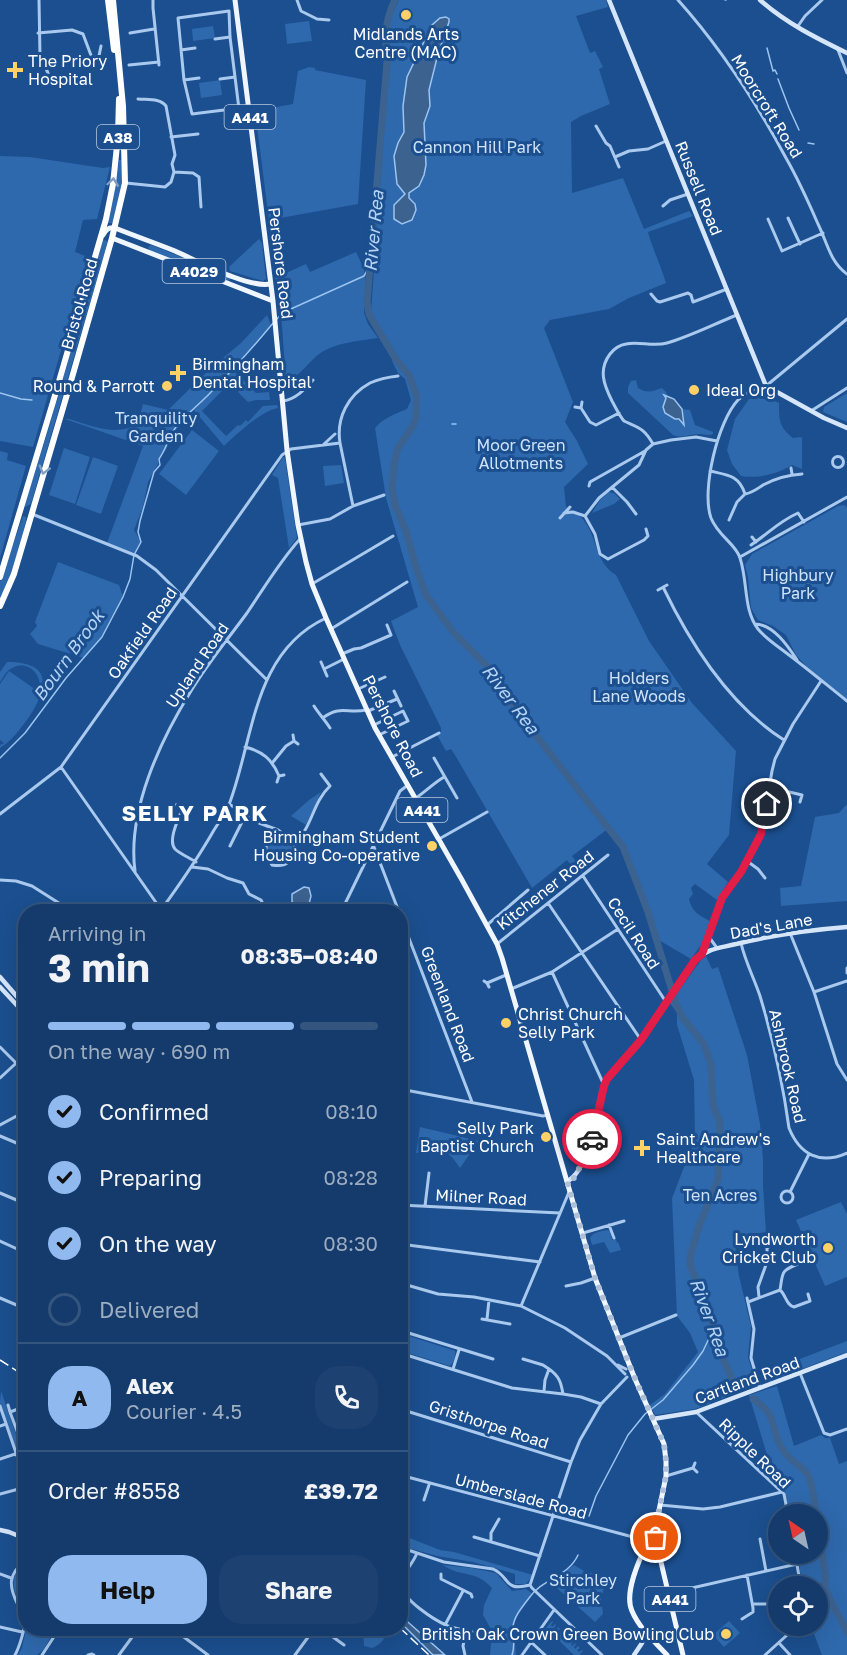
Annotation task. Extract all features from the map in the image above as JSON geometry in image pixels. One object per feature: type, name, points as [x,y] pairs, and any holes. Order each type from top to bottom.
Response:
[{"type":"highway","name":"Bristol Road","points":[[0,577],[100,239],[113,184],[119,92],[108,0]]},
{"type":"highway","name":"Bristol Road","points":[[0,606],[14,574],[115,228],[125,183],[123,106],[114,0]]},
{"type":"highway","points":[[26,491],[33,489],[37,491]]},
{"type":"highway","points":[[21,510],[31,513]]},
{"type":"main road","name":"Pershore Road","points":[[233,0],[273,301],[287,450],[298,525],[312,584],[379,735],[487,925],[497,944],[508,975],[595,1278],[619,1338],[629,1378],[649,1409],[664,1444],[666,1476],[651,1540]]},
{"type":"main road","points":[[100,239],[106,230],[115,228]]},
{"type":"main road","name":"A4029","points":[[115,228],[235,276],[261,285],[270,284]]},
{"type":"main road","name":"A4029","points":[[112,238],[273,301]]},
{"type":"main road","points":[[144,251],[148,242]]},
{"type":"main road","points":[[230,285],[235,276]]},
{"type":"main road","name":"A441","points":[[651,1540],[669,1593],[683,1655]]},
{"type":"main road","name":"A441","points":[[651,1540],[637,1569],[629,1599],[631,1610],[667,1655]]},
{"type":"street","points":[[39,0],[40,56],[48,73]]},
{"type":"street","points":[[129,65],[159,63],[153,0]]},
{"type":"street","points":[[297,0],[301,11],[309,16],[328,20]]},
{"type":"street","name":"Russell Road","points":[[609,0],[766,386]]},
{"type":"street","name":"Moorcroft Road","points":[[678,0],[710,39],[750,96],[786,157],[823,233],[832,257],[839,269],[847,274]]},
{"type":"street","points":[[760,0],[797,28],[847,53]]},
{"type":"street","points":[[797,28],[805,16],[822,0]]},
{"type":"street","points":[[239,109],[229,11],[178,18],[184,80],[192,114],[239,109],[248,107]]},
{"type":"street","points":[[130,33],[154,29]]},
{"type":"street","points":[[38,33],[72,30],[84,34],[93,58],[99,56],[102,46]]},
{"type":"street","points":[[215,39],[230,37]]},
{"type":"street","points":[[181,50],[195,48]]},
{"type":"street","points":[[838,49],[847,73]]},
{"type":"street","points":[[232,52],[241,51]]},
{"type":"street","points":[[220,79],[235,77]]},
{"type":"street","points":[[184,80],[199,78]]},
{"type":"street","points":[[125,183],[165,187],[170,184],[174,172],[172,167],[175,155],[166,106],[159,100],[138,99]]},
{"type":"street","points":[[596,126],[610,146],[619,167]]},
{"type":"street","points":[[171,137],[198,134]]},
{"type":"street","points":[[615,157],[629,151],[648,149],[666,141]]},
{"type":"street","points":[[174,172],[195,174],[199,177],[201,207]]},
{"type":"street","points":[[663,206],[670,200],[688,194]]},
{"type":"street","points":[[788,218],[800,244]]},
{"type":"street","points":[[768,219],[782,251],[823,233]]},
{"type":"street","points":[[651,294],[660,302],[688,293],[693,302],[727,289]]},
{"type":"street","points":[[653,444],[645,431],[624,421],[619,413],[603,382],[604,363],[615,349],[622,345],[668,343],[736,315]]},
{"type":"street","points":[[847,319],[766,386],[752,390],[735,403],[718,441],[710,471],[708,498],[711,518],[719,533],[735,548],[740,557],[745,576],[748,609],[755,624],[763,634],[847,701]]},
{"type":"street","points":[[353,506],[338,431],[342,415],[352,397],[372,382],[398,376]]},
{"type":"street","points":[[282,401],[287,401],[301,393],[313,380]]},
{"type":"street","points":[[766,386],[847,428]]},
{"type":"street","points":[[811,411],[847,388]]},
{"type":"street","points":[[582,402],[581,408],[590,422],[596,424],[619,413]]},
{"type":"street","points":[[575,407],[581,408]]},
{"type":"street","points":[[323,446],[335,434]]},
{"type":"street","points":[[589,486],[590,482],[653,444],[696,437],[718,441]]},
{"type":"street","points":[[287,450],[340,443]]},
{"type":"street","name":"Oakfield Road","points":[[0,814],[61,767],[287,450]]},
{"type":"street","points":[[585,516],[599,498],[639,465],[646,450]]},
{"type":"street","points":[[791,468],[792,474]]},
{"type":"street","points":[[710,471],[736,479],[745,494]]},
{"type":"street","points":[[729,517],[737,502],[745,494],[772,480],[792,474],[802,474]]},
{"type":"street","points":[[612,487],[636,514]]},
{"type":"street","points":[[298,525],[330,519],[353,506],[384,495]]},
{"type":"street","points":[[627,502],[632,497]]},
{"type":"street","points":[[740,557],[847,497]]},
{"type":"street","points":[[560,518],[570,507]]},
{"type":"street","points":[[564,513],[573,512],[585,516],[595,534],[599,551],[608,559],[644,540],[648,536],[646,529]]},
{"type":"street","points":[[31,513],[135,555],[151,565],[266,679]]},
{"type":"street","points":[[751,545],[762,539],[774,526],[798,513],[804,522]]},
{"type":"street","points":[[312,584],[393,536]]},
{"type":"street","points":[[752,537],[756,542]]},
{"type":"street","name":"Upland Road","points":[[135,871],[133,853],[136,823],[145,788],[174,720],[227,640],[301,538]]},
{"type":"street","points":[[331,628],[407,582]]},
{"type":"street","points":[[658,590],[667,585]]},
{"type":"street","points":[[663,587],[688,635],[718,677],[753,716],[784,740]]},
{"type":"street","points":[[167,904],[196,862],[229,804],[257,703],[266,679],[296,638],[326,618]]},
{"type":"street","points":[[755,624],[765,626],[776,634],[791,650],[798,662]]},
{"type":"street","points":[[324,669],[354,649],[391,635],[387,625]]},
{"type":"street","points":[[321,662],[327,676]]},
{"type":"street","points":[[358,689],[386,677]]},
{"type":"street","points":[[567,1181],[574,1178],[586,1154],[593,1135],[604,1086],[612,1073],[641,1040],[695,960],[702,954],[722,898],[747,861],[761,834],[771,771],[784,740],[821,681]]},
{"type":"street","points":[[394,691],[401,706]]},
{"type":"street","points":[[324,717],[339,710],[368,711],[397,699]]},
{"type":"street","points":[[314,706],[330,728]]},
{"type":"street","points":[[374,725],[403,711],[408,721],[379,735]]},
{"type":"street","points":[[392,757],[439,733]]},
{"type":"street","points":[[273,762],[283,749],[296,743],[292,735]]},
{"type":"street","points":[[245,747],[257,750],[273,762],[279,776],[277,782]]},
{"type":"street","points":[[434,758],[457,798]]},
{"type":"street","points":[[61,767],[157,904]]},
{"type":"street","points":[[269,827],[265,855],[272,865],[279,867],[286,865],[294,855],[295,843],[310,822],[319,798],[330,786],[321,774]]},
{"type":"street","points":[[279,776],[284,775]]},
{"type":"street","points":[[416,798],[444,777]]},
{"type":"street","points":[[345,904],[400,790],[408,785]]},
{"type":"street","points":[[768,788],[802,795],[800,802]]},
{"type":"street","points":[[229,804],[282,833],[295,843]]},
{"type":"street","points":[[176,805],[183,807],[174,830],[172,843],[174,848],[196,862]]},
{"type":"street","points":[[439,839],[487,812]]},
{"type":"street","points":[[230,846],[246,814]]},
{"type":"street","name":"Greenland Road","points":[[373,846],[396,904]]},
{"type":"street","points":[[126,859],[133,853]]},
{"type":"street","name":"Kitchener Road","points":[[497,944],[608,855]]},
{"type":"street","points":[[747,861],[765,878]]},
{"type":"street","points":[[192,867],[208,868],[227,879],[243,883],[249,894],[261,900],[263,904]]},
{"type":"street","name":"Cecil Road","points":[[583,876],[667,1000]]},
{"type":"street","points":[[0,880],[16,881],[32,886],[61,904]]},
{"type":"street","points":[[487,925],[528,890]]},
{"type":"street","points":[[548,903],[641,1040]]},
{"type":"street","name":"Dad's Lane","points":[[702,954],[717,948],[790,933],[847,927]]},
{"type":"street","points":[[511,989],[552,972],[618,929]]},
{"type":"street","points":[[790,933],[814,992],[837,1064],[847,1080]]},
{"type":"street","name":"Greenland Road","points":[[408,935],[472,1102]]},
{"type":"street","points":[[709,937],[717,948]]},
{"type":"street","name":"Ashbrook Road","points":[[741,943],[766,1018],[780,1076],[789,1128],[799,1146],[809,1154]]},
{"type":"street","points":[[847,968],[847,973]]},
{"type":"street","points":[[552,972],[604,1086]]},
{"type":"street","points":[[487,984],[508,975]]},
{"type":"street","points":[[0,977],[18,998]]},
{"type":"street","points":[[814,992],[847,981]]},
{"type":"street","points":[[0,987],[18,1008]]},
{"type":"street","points":[[4,993],[9,988]]},
{"type":"street","points":[[0,1047],[17,1063],[0,1078]]},
{"type":"street","points":[[408,1090],[543,1116],[548,1115]]},
{"type":"street","points":[[0,1125],[18,1116]]},
{"type":"street","points":[[0,1136],[18,1144]]},
{"type":"street","points":[[790,1192],[809,1154],[826,1158],[846,1155]]},
{"type":"street","points":[[564,1169],[570,1173],[577,1173]]},
{"type":"street","points":[[425,1206],[429,1173]]},
{"type":"street","points":[[521,1306],[570,1190]]},
{"type":"street","points":[[785,1191],[790,1192],[794,1200],[791,1203],[785,1203],[781,1199],[782,1194],[785,1191]]},
{"type":"street","points":[[0,1192],[18,1200]]},
{"type":"street","name":"Milner Road","points":[[408,1205],[560,1213]]},
{"type":"street","points":[[582,1234],[624,1221]]},
{"type":"street","points":[[609,1226],[614,1238]]},
{"type":"street","points":[[0,1241],[18,1249]]},
{"type":"street","points":[[759,1297],[758,1287],[767,1262],[767,1248],[771,1245],[783,1244]]},
{"type":"street","points":[[408,1245],[540,1262]]},
{"type":"street","points":[[798,1264],[783,1272],[780,1290],[789,1305],[794,1308],[810,1301],[808,1294]]},
{"type":"street","points":[[566,1286],[595,1278]]},
{"type":"street","points":[[576,1284],[578,1289]]},
{"type":"street","points":[[408,1286],[438,1294],[521,1306],[565,1328],[614,1362],[629,1378]]},
{"type":"street","points":[[760,1388],[751,1358],[754,1329],[747,1300],[780,1290]]},
{"type":"street","points":[[0,1298],[18,1306]]},
{"type":"street","points":[[487,1319],[489,1300]]},
{"type":"street","points":[[619,1338],[676,1315]]},
{"type":"street","points":[[482,1319],[510,1324]]},
{"type":"street","points":[[408,1334],[493,1359]]},
{"type":"street","points":[[453,1370],[459,1350]]},
{"type":"street","name":"Cartland Road","points":[[653,1419],[696,1412],[847,1355]]},
{"type":"street","points":[[408,1356],[512,1388],[581,1397],[601,1404]]},
{"type":"street","points":[[523,1359],[543,1365],[558,1376],[563,1394]]},
{"type":"street","points":[[614,1362],[628,1367],[629,1378]]},
{"type":"street","points":[[544,1391],[549,1369]]},
{"type":"street","points":[[800,1373],[824,1433],[830,1435],[847,1429]]},
{"type":"street","points":[[531,1587],[580,1440],[601,1404],[629,1378]]},
{"type":"street","points":[[8,1405],[18,1433]]},
{"type":"street","points":[[0,1406],[18,1460]]},
{"type":"street","points":[[10,1412],[18,1409]]},
{"type":"street","name":"Gristhorpe Road","points":[[408,1411],[571,1462]]},
{"type":"street","name":"Ripple Road","points":[[696,1412],[782,1492],[786,1504]]},
{"type":"street","points":[[0,1426],[6,1424]]},
{"type":"street","points":[[0,1459],[16,1454]]},
{"type":"street","points":[[693,1468],[695,1462]]},
{"type":"street","points":[[666,1476],[693,1468]]},
{"type":"street","points":[[693,1468],[698,1472]]},
{"type":"street","name":"Umberslade Road","points":[[408,1477],[553,1517],[651,1540]]},
{"type":"street","points":[[424,1500],[429,1484]]},
{"type":"street","points":[[0,1494],[18,1489]]},
{"type":"street","points":[[660,1505],[712,1508],[782,1492]]},
{"type":"street","points":[[490,1541],[491,1533],[499,1519]]},
{"type":"street","points":[[0,1530],[18,1536]]},
{"type":"street","points":[[474,1537],[540,1556]]},
{"type":"street","points":[[760,1539],[766,1571]]},
{"type":"street","points":[[411,1551],[444,1562],[497,1570],[513,1586],[531,1587],[602,1655]]},
{"type":"street","points":[[408,1570],[417,1553]]},
{"type":"street","points":[[669,1593],[797,1564],[799,1576]]},
{"type":"street","points":[[18,1567],[10,1584],[18,1605]]},
{"type":"street","points":[[0,1574],[11,1578]]},
{"type":"street","points":[[441,1574],[441,1579]]},
{"type":"street","points":[[742,1620],[753,1612],[747,1575]]},
{"type":"street","points":[[436,1581],[441,1579]]},
{"type":"street","points":[[441,1579],[471,1596],[475,1590]]},
{"type":"street","points":[[445,1625],[463,1591]]},
{"type":"street","points":[[408,1597],[415,1605],[445,1625],[472,1632]]},
{"type":"street","points":[[753,1604],[768,1604]]},
{"type":"street","points":[[522,1655],[554,1610]]},
{"type":"street","points":[[0,1627],[18,1631]]},
{"type":"street","points":[[642,1643],[644,1629]]},
{"type":"street","points":[[465,1655],[463,1646],[466,1631]]},
{"type":"street","points":[[15,1655],[20,1646],[21,1636]]},
{"type":"street","points":[[42,1655],[54,1636]]},
{"type":"street","points":[[121,1654],[133,1636]]},
{"type":"street","points":[[182,1636],[208,1655]]},
{"type":"street","points":[[295,1655],[309,1636]]},
{"type":"street","points":[[332,1636],[344,1645]]},
{"type":"street","points":[[765,1655],[786,1636]]},
{"type":"street","points":[[634,1655],[642,1643],[651,1637]]},
{"type":"street","points":[[531,1642],[545,1655]]},
{"type":"street","points":[[779,1642],[790,1655]]},
{"type":"street","points":[[88,1655],[94,1655]]},
{"type":"green space","points":[[399,0],[606,0],[608,7],[576,16],[590,53],[595,51],[603,67],[599,69],[610,104],[571,122],[572,193],[623,178],[644,229],[689,211],[693,216],[648,232],[666,283],[609,309],[550,320],[544,328],[573,402],[565,422],[588,464],[564,487],[566,507],[585,522],[600,557],[609,570],[616,575],[649,641],[692,703],[736,751],[729,835],[707,864],[728,882],[717,900],[695,884],[691,888],[693,894],[689,899],[692,908],[711,922],[703,942],[691,959],[657,939],[623,847],[609,828],[572,856],[583,871],[578,875],[567,860],[532,888],[455,755],[451,749],[446,751],[437,735],[441,732],[441,728],[400,645],[391,621],[418,607],[386,498],[375,428],[385,419],[407,409],[411,400],[405,379],[398,373],[392,361],[396,356],[373,320],[371,312],[389,62],[388,30]]},
{"type":"green space","points":[[309,21],[312,41],[287,44],[285,24]]},
{"type":"green space","points":[[213,26],[215,38],[193,41],[192,29]]},
{"type":"green space","points":[[309,67],[366,80],[358,204],[269,220],[255,111],[293,104],[298,71]]},
{"type":"green space","points":[[220,80],[222,95],[201,98],[199,83]]},
{"type":"green space","points":[[0,156],[30,157],[103,168],[110,167],[97,219],[83,220],[75,252],[88,257],[33,447],[0,441]]},
{"type":"green space","points":[[119,160],[123,161],[122,185],[114,223],[107,223],[115,189]]},
{"type":"green space","points":[[259,239],[262,243],[266,279],[263,281],[230,271],[229,267]]},
{"type":"green space","points":[[103,240],[108,241],[31,504],[25,507],[24,506]]},
{"type":"green space","points":[[151,245],[230,276],[231,279],[228,281],[150,251],[148,247]]},
{"type":"green space","points":[[356,252],[364,269],[366,288],[364,313],[368,324],[378,338],[349,342],[328,349],[297,375],[286,381],[282,326],[275,278],[306,264],[310,272]]},
{"type":"green space","name":"Tranquility Garden","points":[[267,315],[271,325],[233,370],[256,393],[269,392],[270,400],[248,402],[238,392],[240,389],[232,381],[202,411],[226,436],[238,425],[240,426],[246,420],[248,422],[263,406],[277,405],[278,408],[257,418],[224,446],[194,410],[173,433],[148,482],[143,507],[134,530],[141,542],[135,553],[107,543],[143,446],[65,419],[104,429],[122,430],[138,423],[143,404],[168,410],[212,367],[241,343]]},
{"type":"green space","points":[[636,380],[638,388],[645,391],[662,388],[668,396],[664,395],[665,402],[682,424],[684,424],[682,409],[690,410],[695,425],[713,434],[679,437],[673,435],[628,393],[631,381]]},
{"type":"green space","points":[[847,393],[847,422],[823,412],[824,407]]},
{"type":"green space","points":[[765,397],[779,403],[782,427],[793,438],[802,437],[802,469],[792,465],[767,475],[741,476],[732,464],[727,450],[735,419],[749,399]]},
{"type":"green space","points":[[192,430],[219,451],[186,495],[159,474]]},
{"type":"green space","points":[[64,448],[90,457],[75,504],[49,495]]},
{"type":"green space","points":[[0,451],[8,453],[7,460],[26,466],[0,558]]},
{"type":"green space","points":[[93,457],[118,466],[101,514],[76,505]]},
{"type":"green space","points":[[283,457],[285,458],[297,538],[289,548],[278,478],[272,475]]},
{"type":"green space","points":[[341,465],[344,483],[325,486],[323,466]]},
{"type":"green space","points":[[609,492],[614,493],[620,499],[592,513],[600,500]]},
{"type":"green space","name":"Highbury Park","points":[[845,505],[847,508],[847,700],[806,666],[796,655],[786,635],[758,620],[751,608],[745,565],[752,554],[838,506]]},
{"type":"green space","points":[[23,516],[26,517],[26,521],[12,573],[0,601],[0,582]]},
{"type":"green space","points":[[58,562],[119,585],[123,597],[102,637],[84,658],[38,644],[30,634],[37,626],[35,622]]},
{"type":"green space","points":[[7,662],[32,666],[39,671],[43,686],[36,706],[29,717],[12,738],[0,748],[0,745],[4,743],[0,740],[0,684],[9,671],[39,692],[40,685],[32,669],[22,665],[9,670],[0,682],[0,672]]},
{"type":"green space","points":[[321,792],[306,825],[291,816],[309,800]]},
{"type":"green space","points":[[847,804],[847,901],[781,906],[780,888],[801,886],[815,817],[839,813]]},
{"type":"green space","points":[[277,831],[283,834],[293,848],[291,858],[281,863],[271,860],[267,853],[270,835]]},
{"type":"green space","name":"Ten Acres","points":[[706,956],[712,969],[718,967],[747,1055],[760,1124],[766,1232],[734,1237],[739,1276],[751,1326],[748,1357],[756,1382],[754,1386],[695,1409],[655,1415],[650,1405],[665,1394],[698,1352],[690,1333],[677,1316],[672,1198],[695,1139],[694,1080],[677,1025],[677,1013],[670,1003]]},
{"type":"green space","points":[[420,1127],[479,1141],[460,1168],[446,1152],[416,1153]]},
{"type":"green space","name":"Lyndworth Cricket Club","points":[[841,1202],[847,1214],[847,1277],[825,1286],[796,1220]]},
{"type":"green space","points":[[608,1230],[612,1240],[616,1239],[621,1250],[610,1253],[604,1242],[592,1245],[591,1236]]},
{"type":"green space","points":[[408,1336],[455,1351],[453,1363],[450,1366],[408,1353]]},
{"type":"green space","points":[[847,1341],[847,1352],[770,1381],[763,1380],[760,1376],[760,1374]]},
{"type":"green space","points":[[777,1386],[794,1446],[821,1435],[830,1438],[839,1464],[847,1461],[847,1655],[822,1655],[815,1636],[828,1636],[828,1576],[801,1576],[799,1564],[828,1564],[828,1504],[788,1504],[785,1492],[758,1465],[767,1455],[749,1395]]},
{"type":"green space","points":[[1,1391],[18,1440],[18,1450],[16,1451],[0,1403]]},
{"type":"green space","points":[[408,1537],[440,1550],[533,1575],[526,1584],[515,1584],[515,1574],[412,1549],[408,1553]]},
{"type":"green space","points":[[443,1565],[496,1573],[512,1591],[526,1589],[533,1594],[513,1625],[516,1655],[490,1655],[492,1631],[483,1615],[484,1605],[492,1588],[480,1578]]},
{"type":"green space","name":"Stirchley Park","points":[[574,1565],[584,1571],[607,1578],[601,1598],[603,1614],[595,1622],[550,1582]]},
{"type":"green space","points":[[18,1570],[18,1600],[13,1582]]},
{"type":"green space","points":[[552,1621],[552,1627],[555,1624],[556,1630],[558,1627],[560,1629],[557,1632],[562,1631],[562,1636],[566,1635],[565,1639],[568,1637],[570,1639],[568,1642],[572,1640],[572,1646],[576,1644],[575,1649],[578,1646],[579,1652],[583,1651],[581,1655],[574,1655],[546,1628]]},
{"type":"green space","name":"British Oak Crown Green Bowling Club","points":[[729,1621],[740,1633],[724,1647],[713,1635]]},
{"type":"green space","points":[[25,1636],[51,1636],[44,1649],[37,1655],[18,1655]]},
{"type":"green space","points":[[363,1636],[384,1636],[378,1645],[372,1648],[364,1646]]},
{"type":"shaded area","points":[[446,17],[449,22],[429,90],[430,106],[424,123],[426,165],[424,175],[419,186],[409,193],[409,198],[415,204],[416,210],[412,220],[402,224],[394,219],[394,205],[405,194],[397,184],[394,156],[404,132],[403,106],[407,77],[432,25],[440,18]]},
{"type":"shaded area","points":[[664,395],[674,399],[682,409],[684,425],[679,419],[665,413],[663,407],[666,398]]},
{"type":"shaded area","points":[[304,887],[309,888],[311,896],[309,904],[292,902],[292,894]]},
{"type":"shaded area","points":[[408,1622],[445,1655],[433,1655],[408,1630]]},
{"type":"waterway","name":"River Rea","points":[[395,0],[386,31],[387,62],[367,302],[369,314],[395,358],[409,375],[417,397],[416,418],[398,448],[394,464],[392,488],[395,505],[406,531],[426,595],[454,633],[489,668],[524,720],[623,847],[648,912],[676,1004],[683,1018],[704,1044],[711,1065],[713,1105],[720,1123],[718,1180],[699,1226],[690,1264],[712,1323],[716,1341],[734,1384]]},
{"type":"waterway","points":[[767,48],[773,71],[775,70],[777,74]]},
{"type":"waterway","points":[[778,79],[799,130]]},
{"type":"waterway","points":[[808,143],[814,144]]},
{"type":"waterway","name":"Bourn Brook","points":[[277,319],[281,314],[293,308],[364,276],[371,264]]},
{"type":"waterway","name":"Bourn Brook","points":[[0,758],[25,733],[66,678],[102,637],[130,579],[134,555],[141,542],[138,532],[140,521],[154,472],[160,465],[159,459],[176,427],[236,366],[274,322]]},
{"type":"waterway","points":[[0,393],[32,400]]},
{"type":"waterway","points":[[159,415],[165,418],[165,424]]},
{"type":"waterway","points":[[164,426],[163,429],[169,434]]},
{"type":"waterway","points":[[589,1516],[596,1496],[628,1435],[645,1414],[663,1400],[693,1365],[713,1330],[712,1323]]},
{"type":"waterway","name":"River Rea","points":[[753,1399],[762,1405],[771,1417],[776,1435],[786,1454],[809,1477],[815,1504]]},
{"type":"waterway","points":[[512,1655],[513,1627],[519,1611],[535,1591],[568,1568],[578,1555]]},
{"type":"waterway","name":"River Rea","points":[[824,1564],[825,1589],[847,1632]]},
{"type":"railway","points":[[0,1360],[18,1372]]},
{"type":"railway","points":[[408,1635],[429,1655]]},
{"type":"way so far","points":[[592,1139],[577,1173],[574,1178],[567,1181],[595,1278],[664,1444],[666,1476],[656,1525],[650,1536],[656,1538]]},
{"type":"place","name":"Midlands Arts Centre (MAC)","points":[[406,15]]},
{"type":"place","name":"The Priory Hospital","points":[[15,70]]},
{"type":"place","name":"Birmingham Dental Hospital","points":[[178,373]]},
{"type":"place","name":"Round & Parrott","points":[[167,386]]},
{"type":"place","name":"Ideal Org","points":[[694,390]]},
{"type":"place","name":"Birmingham Student Housing Co-operative","points":[[432,846]]},
{"type":"place","name":"Christ Church Selly Park","points":[[506,1023]]},
{"type":"place","name":"Selly Park Baptist Church","points":[[546,1137]]},
{"type":"place","name":"Saint Andrew's Healthcare","points":[[642,1148]]},
{"type":"place","name":"Lyndworth Cricket Club","points":[[828,1248]]},
{"type":"place","name":"British Oak Crown Green Bowling Club","points":[[726,1634]]},
{"type":"district","name":"SELLY PARK","points":[[195,812]]},
{"type":"route","points":[[592,1139],[607,1079],[641,1040],[695,960],[702,954],[722,898],[756,846],[767,804]]},
{"type":"park label","name":"Cannon Hill Park","points":[[477,147]]},
{"type":"park label","name":"Moor Green Allotments","points":[[521,454]]},
{"type":"park label","name":"Holders Lane Woods","points":[[639,687]]}]
